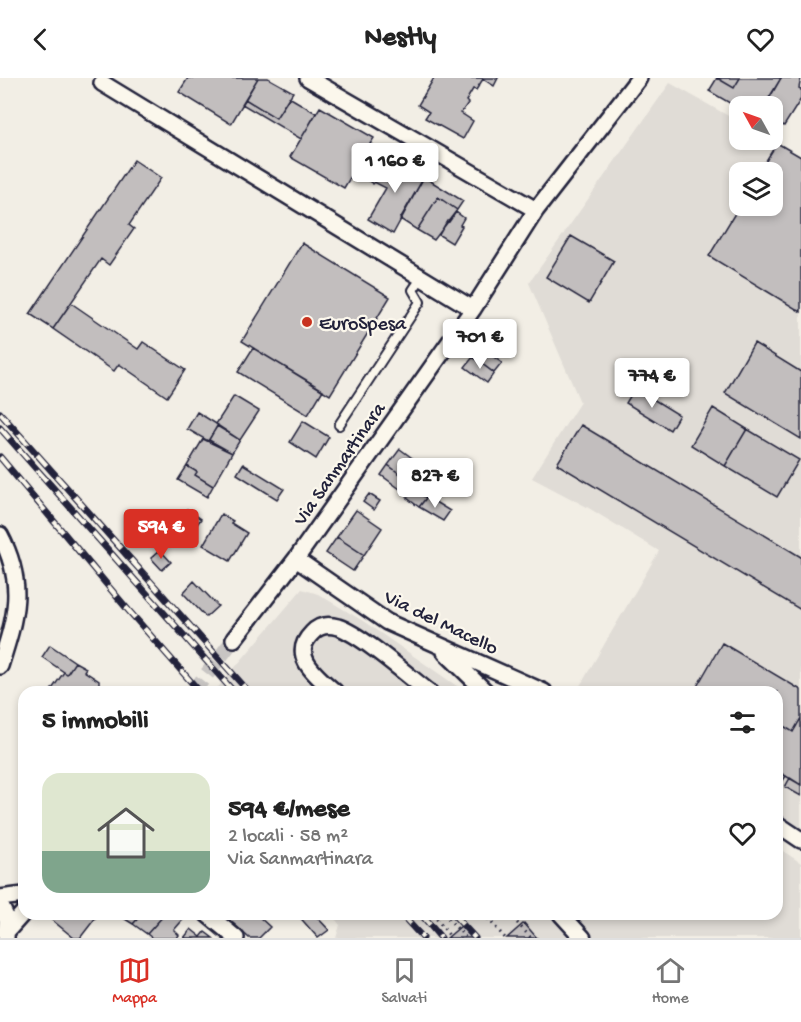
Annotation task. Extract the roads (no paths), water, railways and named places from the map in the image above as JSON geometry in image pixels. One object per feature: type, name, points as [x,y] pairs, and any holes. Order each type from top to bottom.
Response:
[{"type":"street","points":[[308,78],[536,210]]},
{"type":"street","name":"Via Sanmartinara","points":[[234,639],[296,559],[473,309],[536,210],[639,78]]},
{"type":"street","points":[[102,83],[473,309]]},
{"type":"street","points":[[0,536],[9,552],[15,574],[16,605],[10,637],[0,666]]},
{"type":"street","name":"Via del Macello","points":[[296,559],[387,622],[531,686]]},
{"type":"street","points":[[329,686],[308,665],[302,654],[304,643],[311,634],[318,627],[328,625],[350,632],[421,686]]},
{"type":"street","points":[[436,643],[480,686]]},
{"type":"street","points":[[783,828],[801,840]]},
{"type":"street","points":[[0,898],[18,896]]},
{"type":"street","points":[[0,904],[8,919],[7,934]]},
{"type":"street","points":[[7,934],[18,920]]},
{"type":"street","points":[[214,920],[236,938]]},
{"type":"street","points":[[566,920],[583,938]]},
{"type":"lane","points":[[339,424],[420,302],[413,290],[422,277]]},
{"type":"tunnel","points":[[198,686],[234,639]]},
{"type":"railway","points":[[0,413],[244,686]]},
{"type":"railway","points":[[0,428],[229,686]]},
{"type":"railway","points":[[0,457],[195,686]]},
{"type":"railway","points":[[406,920],[423,938]]},
{"type":"railway","points":[[426,920],[441,938]]},
{"type":"railway","points":[[458,920],[475,938]]},
{"type":"place","name":"EuroSpesa","points":[[307,322]]}]
